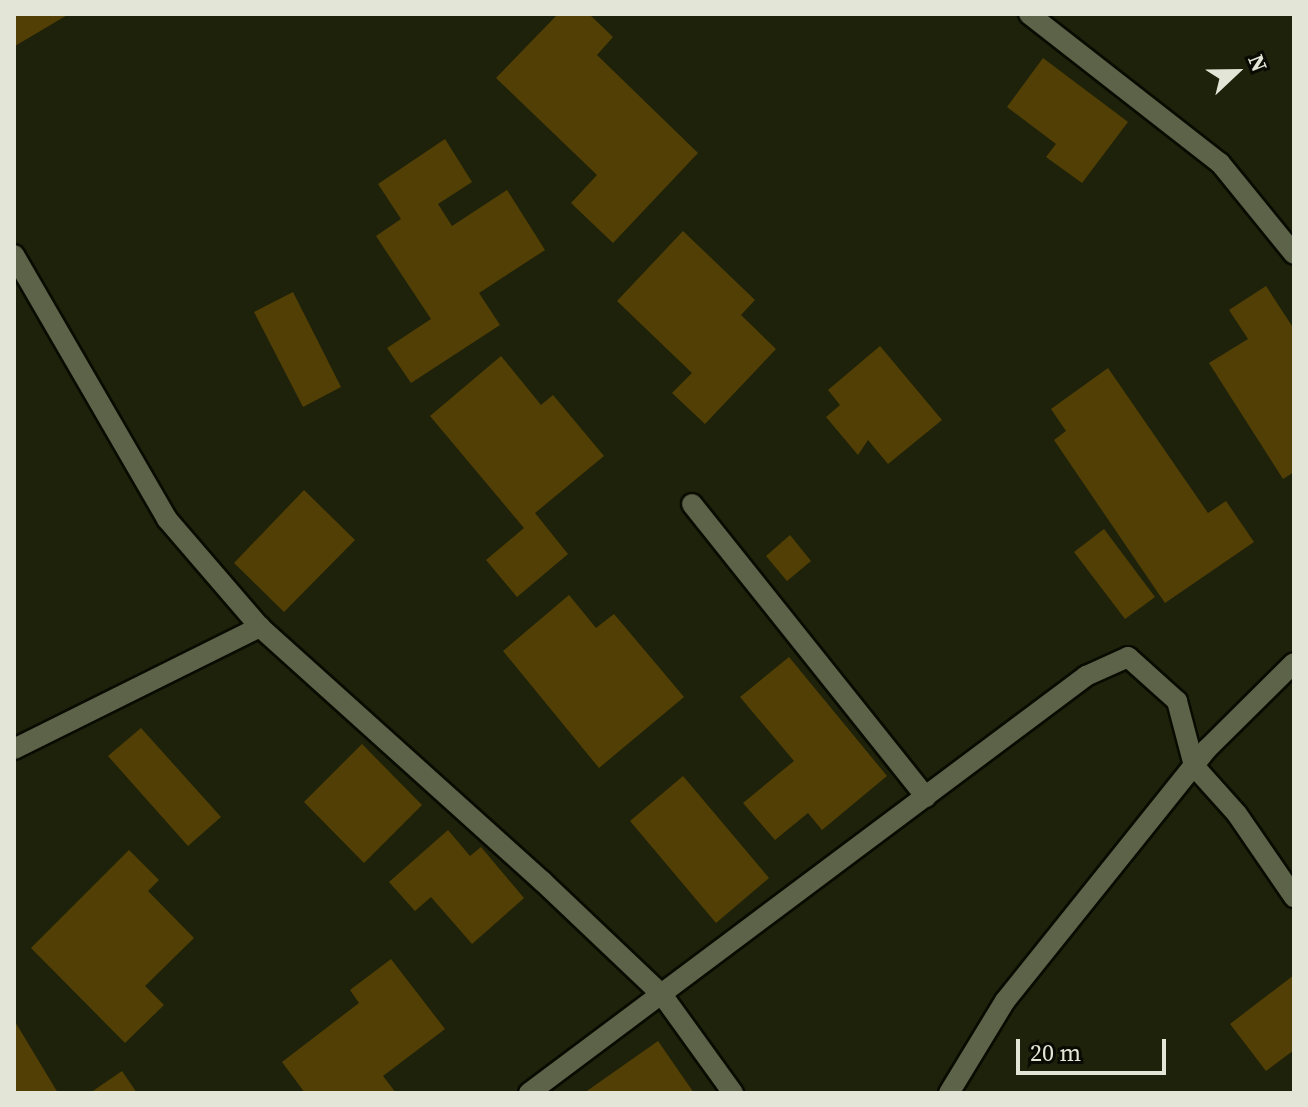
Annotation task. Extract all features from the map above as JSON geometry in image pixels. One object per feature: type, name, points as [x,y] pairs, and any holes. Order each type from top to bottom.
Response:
[{"type":"street","points":[[1029,14],[1220,163],[1294,254]]},
{"type":"street","points":[[14,255],[167,519],[260,627],[542,881],[663,996],[733,1093]]},
{"type":"street","points":[[692,504],[926,797]]},
{"type":"street","points":[[14,749],[260,627]]},
{"type":"street","points":[[529,1093],[663,996],[1086,676],[1128,657],[1177,701],[1194,766],[1237,814],[1294,897]]},
{"type":"street","points":[[949,1093],[1005,1001],[1194,766],[1294,663]]},
{"type":"building","points":[[14,14],[69,14],[15,46]]},
{"type":"building","points":[[558,14],[589,14],[613,37],[597,55],[698,153],[613,243],[571,203],[597,175],[496,78]]},
{"type":"building","points":[[1043,58],[1128,122],[1082,183],[1046,157],[1056,144],[1007,107]]},
{"type":"building","points":[[445,139],[472,182],[438,204],[452,226],[507,190],[545,250],[479,293],[500,325],[411,383],[387,348],[431,319],[376,236],[401,219],[378,184]]},
{"type":"building","points":[[683,231],[755,300],[741,315],[776,349],[705,424],[672,393],[692,373],[617,301]]},
{"type":"building","points":[[1266,286],[1294,329],[1294,472],[1283,479],[1209,363],[1248,339],[1229,310]]},
{"type":"building","points":[[293,292],[341,387],[303,407],[254,312]]},
{"type":"building","points":[[880,346],[942,420],[888,464],[868,440],[858,455],[826,417],[840,405],[828,390]]},
{"type":"building","points":[[501,356],[541,405],[553,395],[604,456],[535,513],[568,554],[517,597],[486,560],[524,528],[430,416]]},
{"type":"building","points":[[1108,368],[1208,513],[1226,501],[1254,542],[1165,603],[1054,440],[1066,431],[1051,409]]},
{"type":"building","points":[[304,490],[355,540],[284,612],[234,563]]},
{"type":"building","points":[[1104,529],[1155,597],[1125,619],[1074,552]]},
{"type":"building","points":[[790,535],[811,561],[787,581],[766,556]]},
{"type":"building","points":[[569,595],[596,628],[614,614],[684,697],[599,768],[503,651]]},
{"type":"building","points":[[789,657],[887,776],[822,830],[808,813],[775,840],[743,803],[794,761],[740,697]]},
{"type":"building","points":[[141,728],[221,817],[188,846],[108,756]]},
{"type":"building","points":[[362,744],[422,805],[364,863],[304,802]]},
{"type":"building","points":[[683,776],[769,878],[716,923],[630,821]]},
{"type":"building","points":[[448,830],[470,856],[481,847],[524,898],[472,944],[431,897],[415,911],[389,882]]},
{"type":"building","points":[[129,850],[159,880],[148,891],[194,938],[145,986],[164,1005],[125,1043],[31,948]]},
{"type":"building","points":[[391,959],[445,1029],[383,1076],[396,1093],[305,1093],[282,1062],[359,1003],[350,990]]},
{"type":"building","points":[[1294,975],[1294,1050],[1266,1071],[1230,1024]]},
{"type":"building","points":[[14,1020],[58,1093],[14,1093]]},
{"type":"building","points":[[658,1041],[694,1093],[584,1093]]},
{"type":"building","points":[[122,1071],[137,1093],[90,1093]]}]
